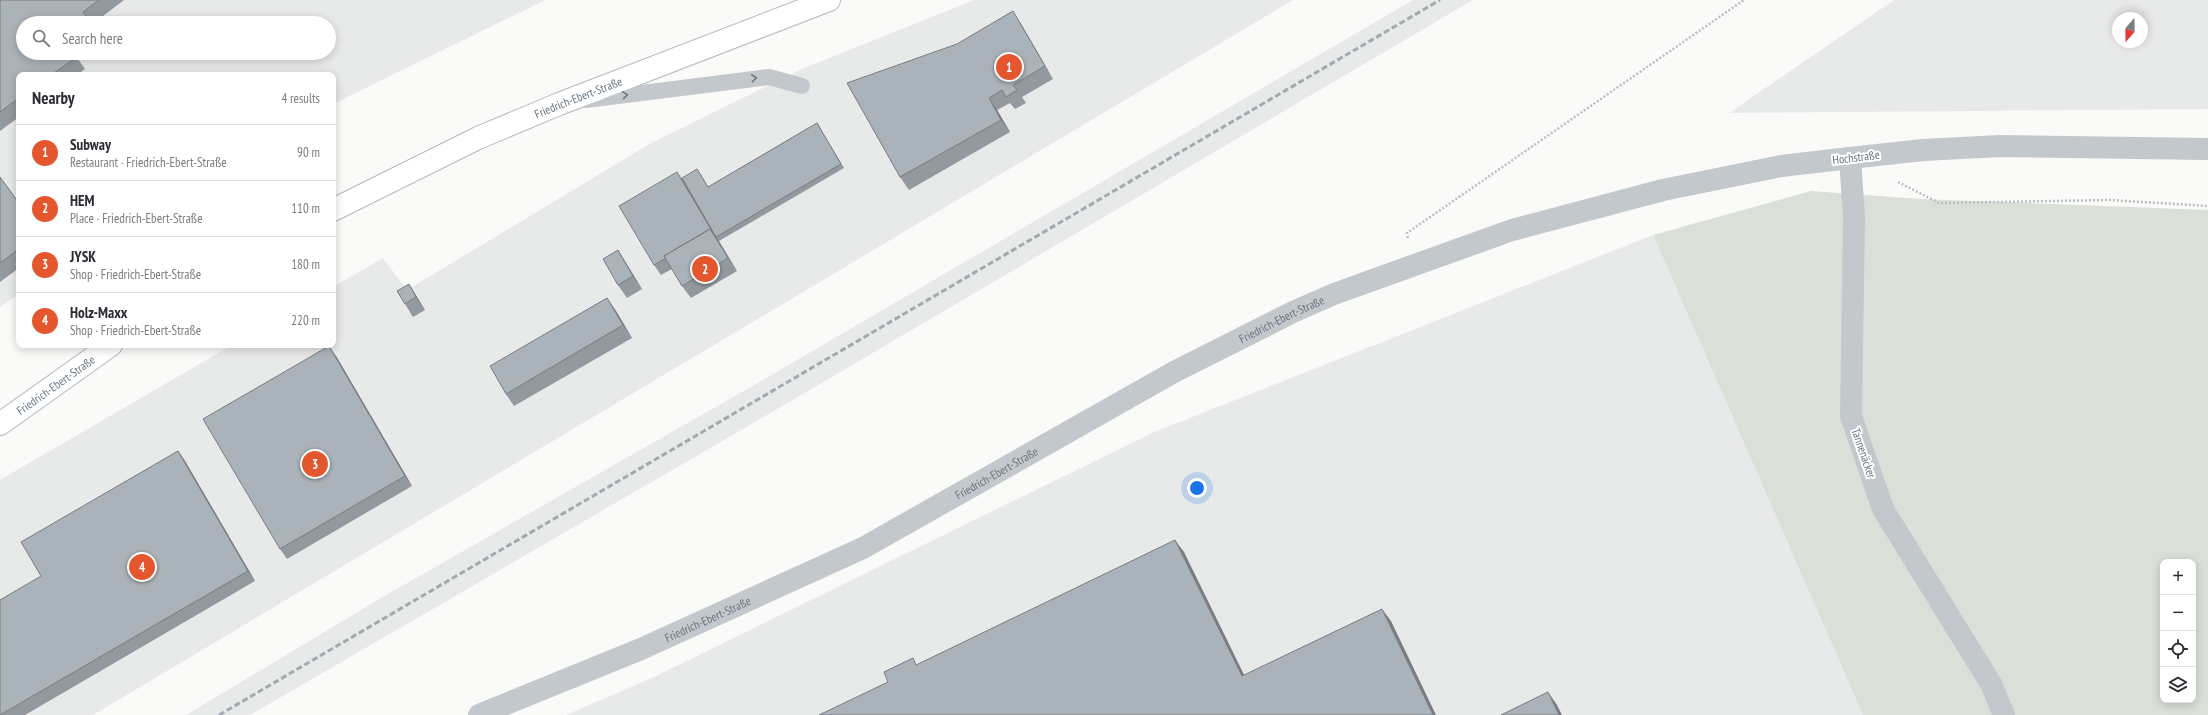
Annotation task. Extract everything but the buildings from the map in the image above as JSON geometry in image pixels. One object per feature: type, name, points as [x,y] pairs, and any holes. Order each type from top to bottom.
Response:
[{"type":"main road","name":"Friedrich-Ebert-Straße","points":[[336,209],[478,138],[559,104],[829,0]]},
{"type":"main road","name":"Friedrich-Ebert-Straße","points":[[0,424],[108,348]]},
{"type":"street","name":"Hochstraße","points":[[1512,230],[1663,190],[1781,166],[1923,150],[2000,146],[2208,149]]},
{"type":"street","name":"Tannenäcker","points":[[1850,158],[1854,216],[1851,416],[1883,509],[1991,684],[2004,715]]},
{"type":"street","name":"Friedrich-Ebert-Straße","points":[[479,715],[641,650],[863,548],[1174,372],[1334,294],[1512,230]]},
{"type":"lane","points":[[559,104],[707,83],[769,77],[802,86]]},
{"type":"path","points":[[1408,267],[1407,233],[1744,0]]},
{"type":"path","points":[[1891,179],[1939,203],[2110,200],[2208,206]]},
{"type":"shaded area","points":[[0,0],[545,0],[336,103],[336,72],[16,72],[16,296],[0,307]]},
{"type":"shaded area","points":[[974,0],[1293,0],[93,715],[0,715],[0,480],[227,348],[336,348],[336,285],[383,258],[407,290],[651,143],[802,69]]},
{"type":"shaded area","points":[[1413,0],[1473,0],[762,418],[250,715],[186,715],[381,598],[749,388]]},
{"type":"shaded area","points":[[1894,0],[2208,0],[2208,109],[1729,113]]},
{"type":"shaded area","points":[[1811,191],[1920,199],[2208,210],[2208,715],[1863,715],[1653,235]]},
{"type":"shaded area","points":[[1653,235],[1863,715],[566,715],[654,677],[1152,433]]},
{"type":"railway","points":[[219,715],[1440,0]]},
{"type":"place","name":"Subway","points":[[1009,67]]},
{"type":"place","name":"HEM","points":[[705,269]]},
{"type":"place","name":"JYSK","points":[[315,464]]},
{"type":"place","name":"Holz-Maxx","points":[[142,567]]}]
